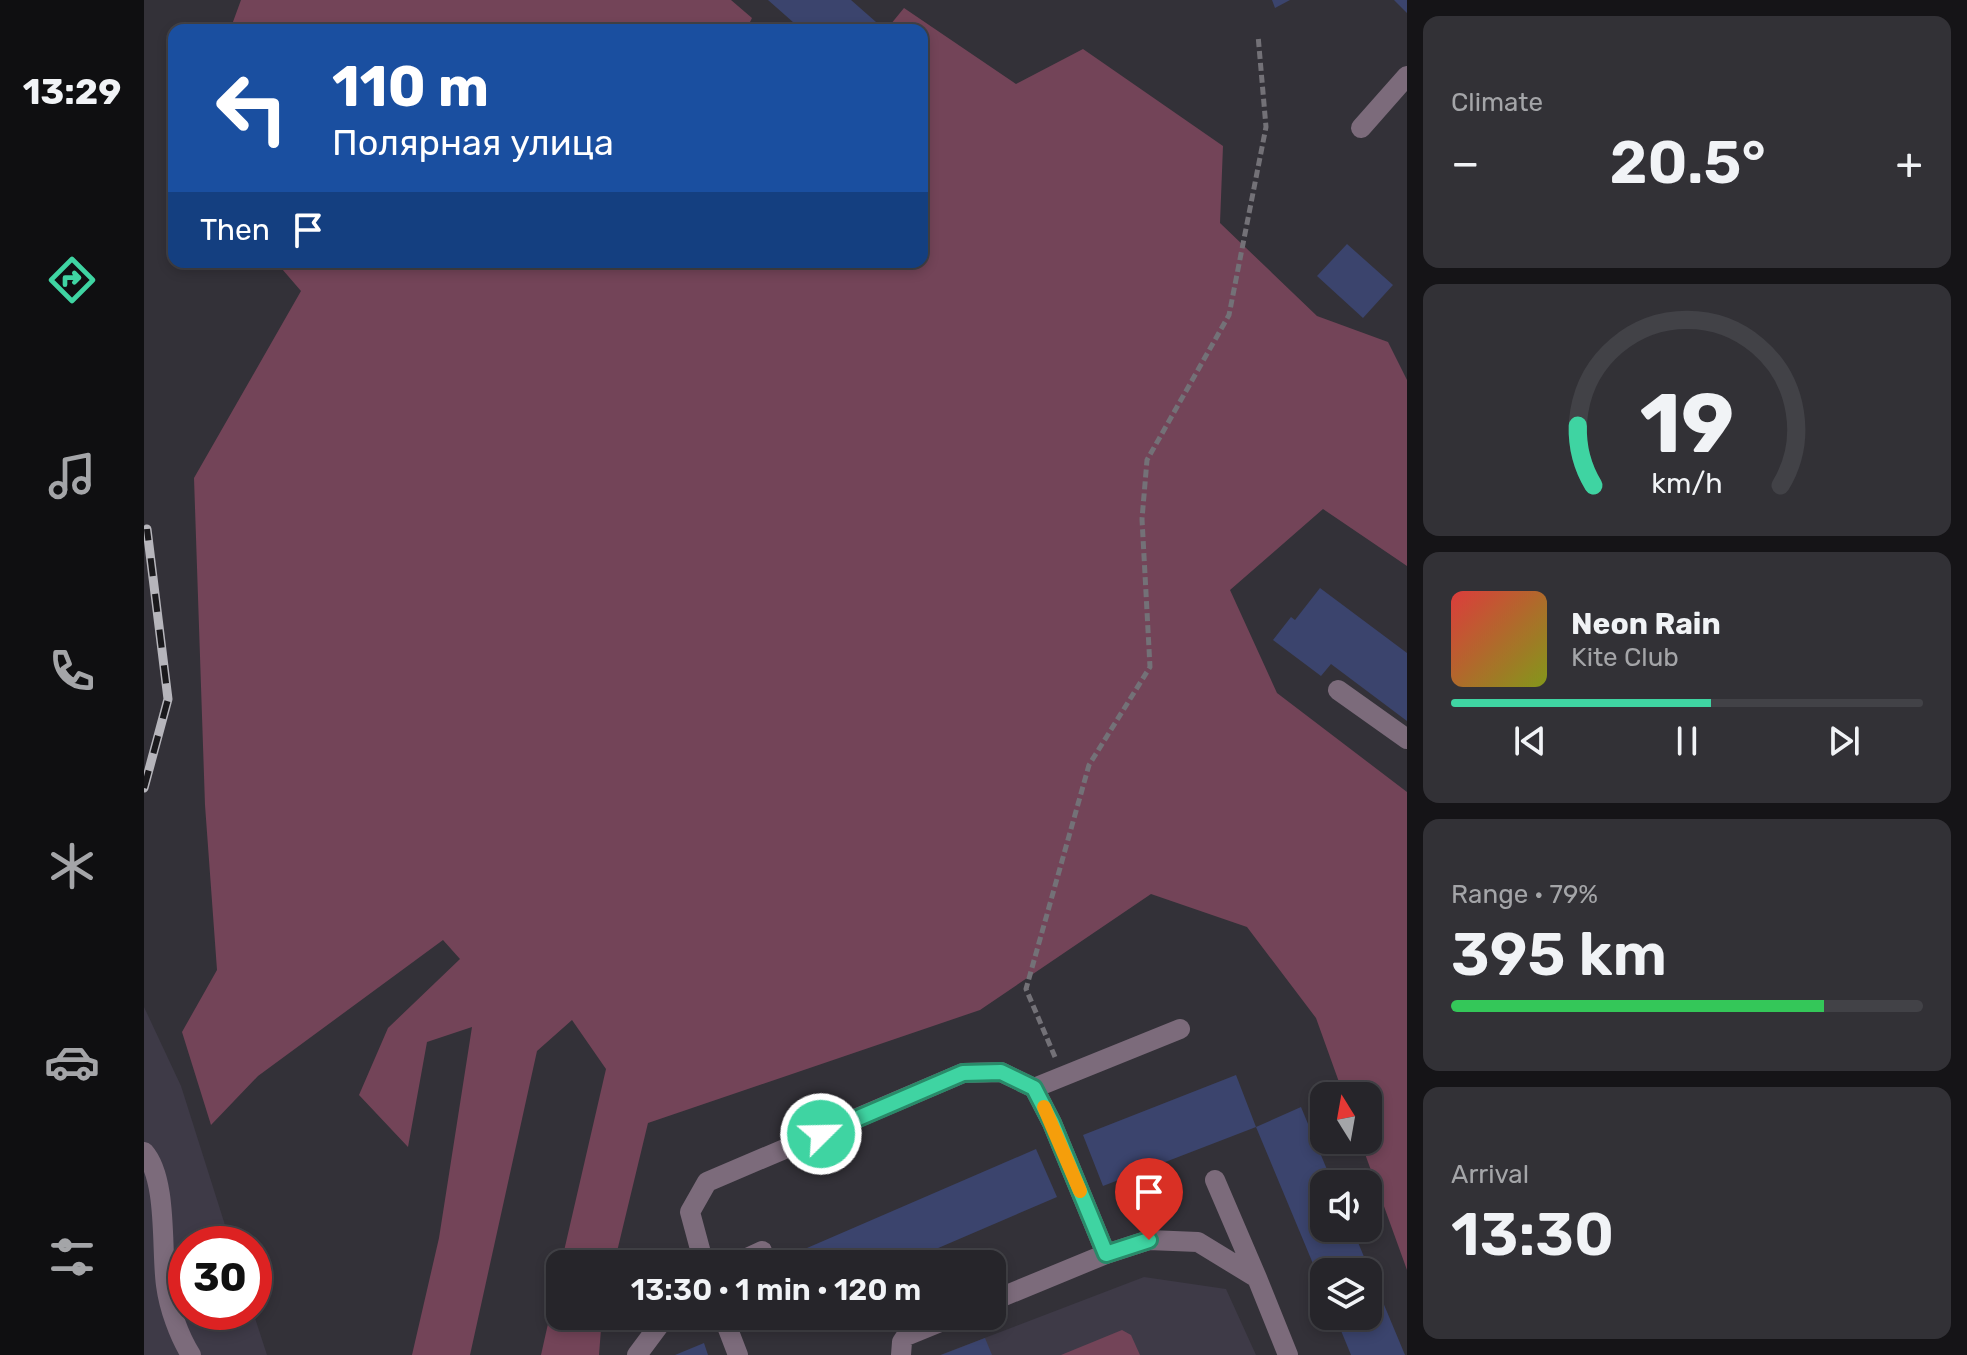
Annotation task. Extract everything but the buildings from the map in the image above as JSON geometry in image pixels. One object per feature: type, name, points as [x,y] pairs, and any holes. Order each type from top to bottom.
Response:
[{"type":"street","points":[[1361,128],[1407,76]]},
{"type":"street","points":[[1338,690],[1407,739]]},
{"type":"street","points":[[1034,1088],[1180,1029]]},
{"type":"street","points":[[699,1250],[690,1212],[707,1182],[963,1073],[1001,1072],[1034,1088],[1052,1123],[1106,1254]]},
{"type":"street","points":[[144,1152],[159,1187],[166,1287],[183,1342],[191,1355]]},
{"type":"street","points":[[1215,1180],[1288,1355]]},
{"type":"street","points":[[1006,1295],[1106,1254],[1149,1240],[1198,1242],[1257,1278]]},
{"type":"street","points":[[637,1355],[656,1330]]},
{"type":"street","points":[[728,1330],[738,1355]]},
{"type":"street","points":[[901,1355],[906,1336],[921,1330]]},
{"type":"path","points":[[1063,1076],[1026,989],[1089,765],[1150,667],[1142,519],[1147,460],[1229,315],[1266,127],[1258,35]]},
{"type":"shaded area","points":[[241,0],[731,0],[752,18],[749,24],[232,24]]},
{"type":"shaded area","points":[[904,8],[928,24],[891,24]]},
{"type":"shaded area","points":[[928,24],[1016,84],[1083,49],[1223,146],[1220,223],[1317,316],[1388,342],[1407,380],[1407,566],[1323,509],[1230,590],[1277,693],[1407,792],[1407,1270],[1382,1201],[1382,1170],[1371,1170],[1365,1154],[1382,1154],[1382,1082],[1339,1082],[1316,1018],[1247,927],[1151,894],[980,1010],[648,1123],[617,1250],[564,1250],[606,1069],[572,1020],[537,1051],[470,1355],[412,1355],[439,1238],[472,1027],[427,1042],[408,1147],[359,1095],[388,1028],[460,959],[443,940],[258,1076],[211,1125],[182,1032],[217,970],[205,805],[194,478],[301,291],[281,268],[928,268]]},
{"type":"shaded area","points":[[144,1007],[181,1086],[225,1226],[168,1226],[168,1330],[259,1330],[267,1355],[144,1355]]},
{"type":"shaded area","points":[[1144,1277],[1226,1289],[1256,1355],[940,1355]]},
{"type":"shaded area","points":[[547,1330],[601,1330],[599,1355],[541,1355]]},
{"type":"shaded area","points":[[1122,1330],[1131,1335],[1140,1355],[1061,1355]]},
{"type":"railway","points":[[144,788],[168,699],[147,529]]},
{"type":"slow traffic","points":[[1044,1107],[1080,1191]]},
{"type":"route","points":[[821,1134],[963,1073],[1001,1072],[1034,1088],[1052,1123],[1106,1254],[1149,1240]]}]
